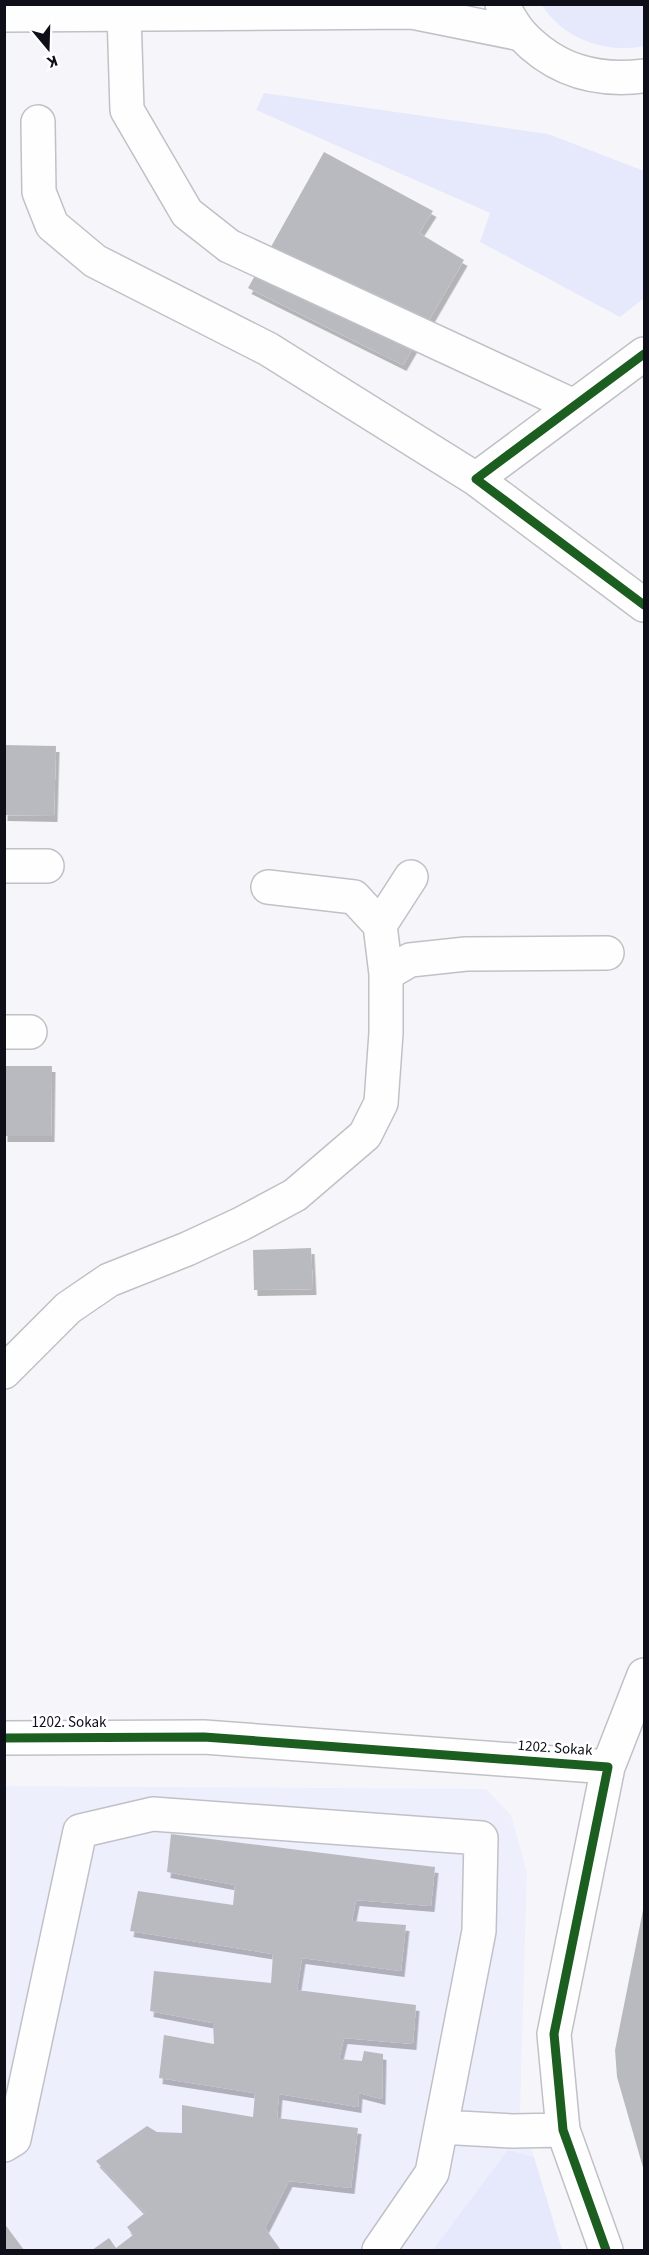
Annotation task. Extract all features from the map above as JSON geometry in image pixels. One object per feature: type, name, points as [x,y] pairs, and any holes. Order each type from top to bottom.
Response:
[{"type":"main road","points":[[502,4],[521,34],[549,58],[582,74],[619,79],[645,76]]},
{"type":"main road","points":[[4,15],[412,12],[521,34]]},
{"type":"main road","points":[[124,14],[127,110],[187,213],[229,246],[574,406]]},
{"type":"main road","points":[[38,122],[39,192],[52,225],[95,261],[268,349],[476,479],[645,605]]},
{"type":"main road","points":[[476,479],[645,354]]},
{"type":"main road","points":[[4,866],[47,866]]},
{"type":"main road","points":[[4,1372],[68,1308],[109,1280],[187,1249],[295,1195],[365,1135],[381,1103],[386,1033],[386,974],[381,925],[411,877]]},
{"type":"main road","points":[[268,887],[354,897],[381,925]]},
{"type":"main road","points":[[386,974],[410,960],[466,954],[607,953]]},
{"type":"main road","points":[[608,1767],[645,1675]]},
{"type":"main road","name":"1202. Sokak","points":[[4,1738],[204,1737],[608,1767],[554,2034],[563,2130],[606,2250]]},
{"type":"main road","points":[[4,2145],[14,2139],[80,1831],[153,1814],[481,1838],[479,1931],[432,2173],[379,2250]]},
{"type":"main road","points":[[441,2127],[512,2131],[563,2130]]},
{"type":"shaded area","points":[[542,5],[644,5],[644,46],[615,48],[587,41],[561,27]]},
{"type":"shaded area","points":[[264,93],[548,134],[644,171],[644,298],[620,317],[480,242],[490,213],[256,110]]},
{"type":"shaded area","points":[[5,1786],[486,1789],[511,1815],[527,1872],[520,2111],[562,2250],[5,2250]]},
{"type":"shaded area","points":[[508,2150],[534,2157],[562,2250],[433,2250]]},
{"type":"building","points":[[324,152],[433,211],[419,233],[464,260],[403,365],[248,288]]},
{"type":"building","points":[[4,745],[56,746],[54,816],[4,815]]},
{"type":"building","points":[[4,1066],[52,1066],[51,1136],[4,1136]]},
{"type":"building","points":[[311,1248],[313,1289],[254,1290],[253,1250]]},
{"type":"building","points":[[171,1834],[435,1867],[431,1906],[356,1900],[352,1921],[406,1925],[401,1971],[302,1958],[297,1990],[416,2005],[413,2044],[344,2038],[339,2059],[362,2061],[364,2051],[383,2054],[382,2099],[359,2093],[358,2107],[279,2094],[277,2118],[358,2128],[351,2188],[289,2181],[265,2228],[280,2249],[277,2250],[92,2250],[109,2238],[116,2248],[133,2235],[127,2227],[145,2213],[96,2161],[147,2126],[157,2132],[182,2133],[182,2105],[253,2117],[255,2093],[159,2078],[164,2035],[214,2044],[213,2023],[150,2011],[154,1971],[271,1983],[273,1954],[130,1931],[138,1891],[233,1905],[235,1885],[167,1872]]},
{"type":"building","points":[[643,1910],[644,2171],[617,2077],[615,2050]]},
{"type":"building","points":[[4,2223],[24,2250],[4,2250]]},
{"type":"cycle path","points":[[644,354],[476,479],[644,605]]},
{"type":"cycle path","points":[[4,1738],[204,1737],[608,1767],[554,2034],[563,2130],[606,2250]]}]
